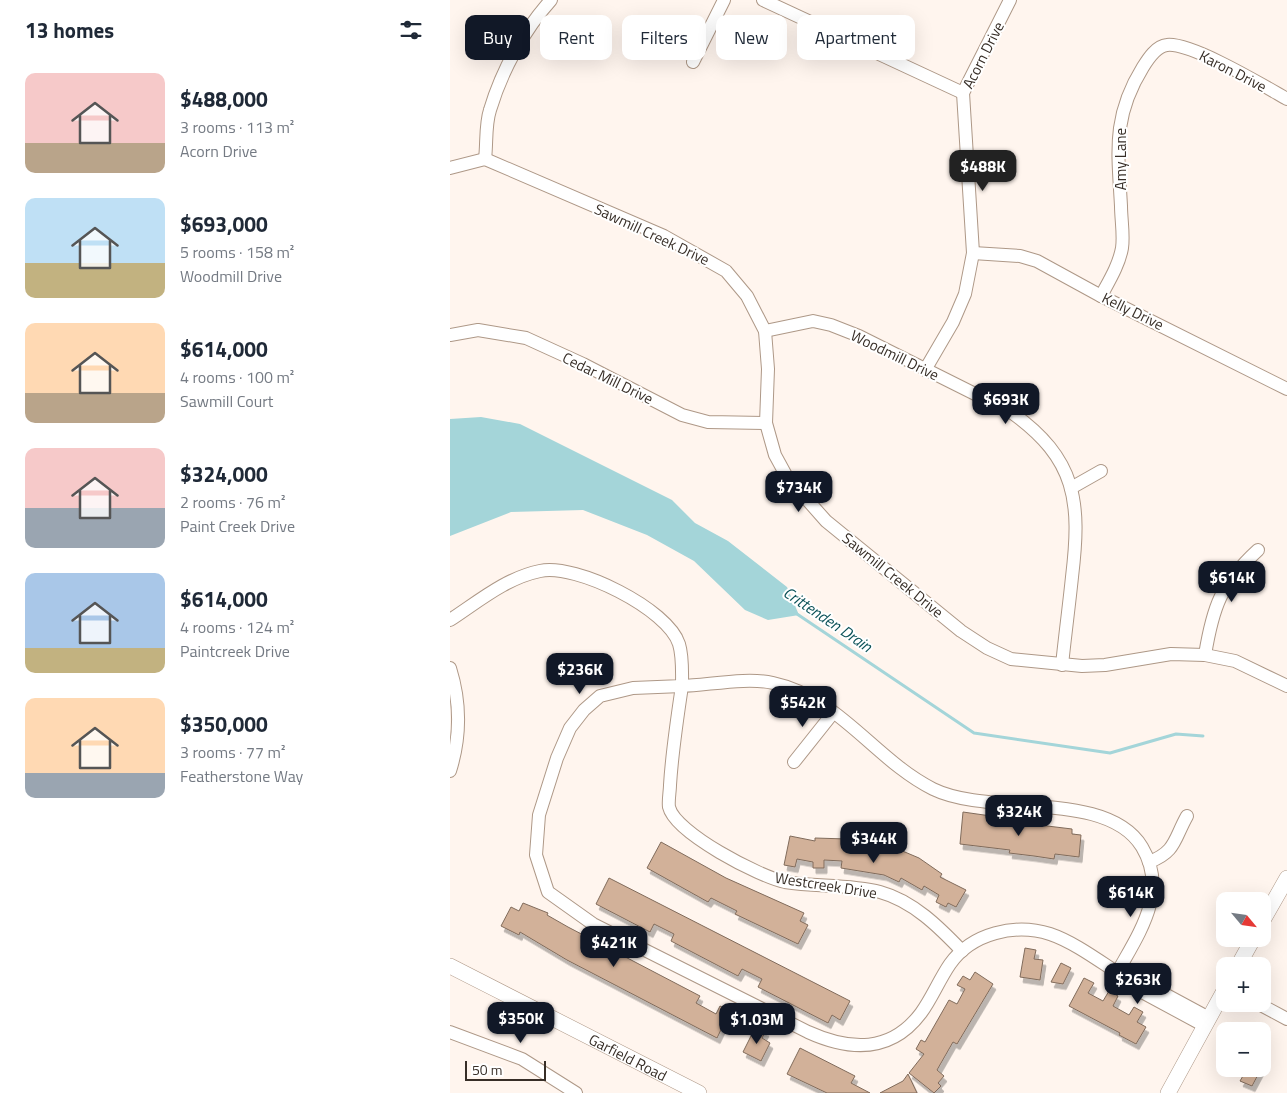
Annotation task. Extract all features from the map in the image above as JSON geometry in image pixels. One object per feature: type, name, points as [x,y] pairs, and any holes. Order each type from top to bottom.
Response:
[{"type":"street","points":[[450,168],[485,159],[489,111],[502,79],[532,22],[552,0]]},
{"type":"street","points":[[693,62],[724,0]]},
{"type":"street","points":[[763,0],[963,93]]},
{"type":"street","name":"Acorn Drive","points":[[925,370],[953,322],[965,294],[973,253],[963,93],[1010,0]]},
{"type":"street","name":"Amy Lane","points":[[1102,296],[1117,266],[1122,247],[1118,135],[1122,114],[1132,86],[1146,61],[1157,49],[1166,45],[1178,46]]},
{"type":"street","name":"Karon Drive","points":[[1178,46],[1216,60],[1287,99]]},
{"type":"street","name":"Sawmill Creek Drive","points":[[485,159],[664,236],[726,271],[736,281],[755,309],[765,331],[768,369],[766,423],[775,455],[787,477],[826,521],[961,630],[987,648],[1011,659],[1062,665],[1106,665],[1171,654],[1205,655],[1235,661],[1287,686]]},
{"type":"street","name":"Kelly Drive","points":[[973,253],[1020,256],[1037,261],[1102,296],[1287,389]]},
{"type":"street","name":"Woodmill Drive","points":[[765,331],[813,321],[831,325],[859,336],[1011,412],[1033,428],[1063,466],[1076,510],[1077,533],[1062,665]]},
{"type":"street","name":"Cedar Mill Drive","points":[[450,335],[478,330],[526,338],[583,364],[682,415],[708,422],[766,423]]},
{"type":"street","points":[[1071,488],[1101,471]]},
{"type":"street","points":[[1205,655],[1211,618],[1216,603],[1240,567],[1258,550]]},
{"type":"street","points":[[450,620],[518,576],[543,570],[569,572],[593,579],[644,607],[667,624],[679,644],[682,686]]},
{"type":"street","points":[[450,668],[460,711],[456,750],[450,771]]},
{"type":"street","points":[[1117,973],[1150,908],[1153,877],[1149,862],[1139,843],[1128,831],[1103,816],[960,798],[932,789],[809,695],[771,683],[633,688],[600,696],[584,710],[570,728],[557,758],[538,815],[536,855],[548,892],[594,924],[828,1041],[853,1046],[870,1046],[894,1038],[922,1012],[951,962],[962,951],[991,934],[1014,929],[1030,930],[1061,939],[1117,973],[1132,982],[1142,992],[1165,999],[1207,1022]]},
{"type":"street","name":"Westcreek Drive","points":[[682,686],[669,808],[681,826],[711,847],[755,872],[783,882],[880,892],[914,908],[941,930],[962,951]]},
{"type":"street","points":[[794,762],[834,713]]},
{"type":"street","points":[[1149,862],[1167,855],[1187,816]]},
{"type":"street","points":[[1271,906],[1287,878]]},
{"type":"street","name":"Garfield Road","points":[[450,966],[698,1093]]},
{"type":"street","points":[[1168,1093],[1216,1006]]},
{"type":"street","points":[[1271,1010],[1287,1019]]},
{"type":"street","points":[[450,1032],[522,1059],[559,1089],[576,1093]]},
{"type":"water","points":[[481,417],[520,424],[672,500],[695,523],[728,541],[787,587],[799,615],[768,620],[745,610],[694,561],[647,535],[583,510],[511,512],[450,536],[450,419]]},
{"type":"building","points":[[963,812],[998,817],[998,820],[1072,829],[1072,834],[1081,835],[1079,857],[1055,854],[1054,859],[1009,853],[1010,850],[960,844]]},
{"type":"building","points":[[790,836],[815,841],[815,838],[847,839],[893,847],[919,858],[942,874],[940,877],[966,890],[956,907],[948,903],[946,907],[936,902],[939,895],[924,886],[922,890],[901,878],[899,882],[884,875],[841,868],[842,861],[824,860],[824,868],[813,868],[813,862],[797,859],[795,867],[784,865]]},
{"type":"building","points":[[661,842],[726,878],[804,913],[800,921],[808,925],[798,944],[735,914],[737,911],[711,898],[708,902],[647,868]]},
{"type":"building","points":[[609,878],[850,1001],[840,1020],[832,1015],[828,1023],[758,987],[762,979],[742,969],[738,976],[671,941],[674,934],[654,924],[650,932],[596,904]]},
{"type":"building","points":[[523,903],[548,913],[547,915],[568,927],[700,996],[696,1003],[716,1014],[720,1006],[730,1011],[717,1038],[567,960],[520,932],[519,935],[501,926],[511,907],[519,911]]},
{"type":"building","points":[[1025,948],[1036,950],[1034,959],[1043,960],[1040,980],[1020,977]]},
{"type":"building","points":[[1061,963],[1071,968],[1063,984],[1051,982]]},
{"type":"building","points":[[975,972],[993,984],[957,1044],[953,1042],[937,1070],[944,1076],[938,1083],[941,1086],[934,1093],[909,1073],[924,1054],[916,1049],[921,1040],[925,1042],[949,1000],[957,1004],[965,989],[957,985],[963,976],[970,980]]},
{"type":"building","points":[[1084,978],[1094,983],[1088,993],[1103,1001],[1109,991],[1118,996],[1113,1006],[1129,1015],[1134,1007],[1143,1012],[1137,1022],[1146,1027],[1136,1044],[1119,1035],[1120,1033],[1069,1006]]},
{"type":"building","points":[[756,1026],[766,1031],[762,1038],[770,1043],[761,1061],[743,1052]]},
{"type":"building","points":[[800,1048],[855,1076],[851,1083],[870,1093],[827,1093],[787,1074]]},
{"type":"building","points":[[908,1074],[917,1093],[880,1093],[903,1081]]},
{"type":"building","points":[[1242,1077],[1257,1077],[1252,1086],[1240,1081]]},
{"type":"waterway","name":"Crittenden Drain","points":[[797,614],[974,733],[1110,753],[1176,734],[1203,736]]}]
